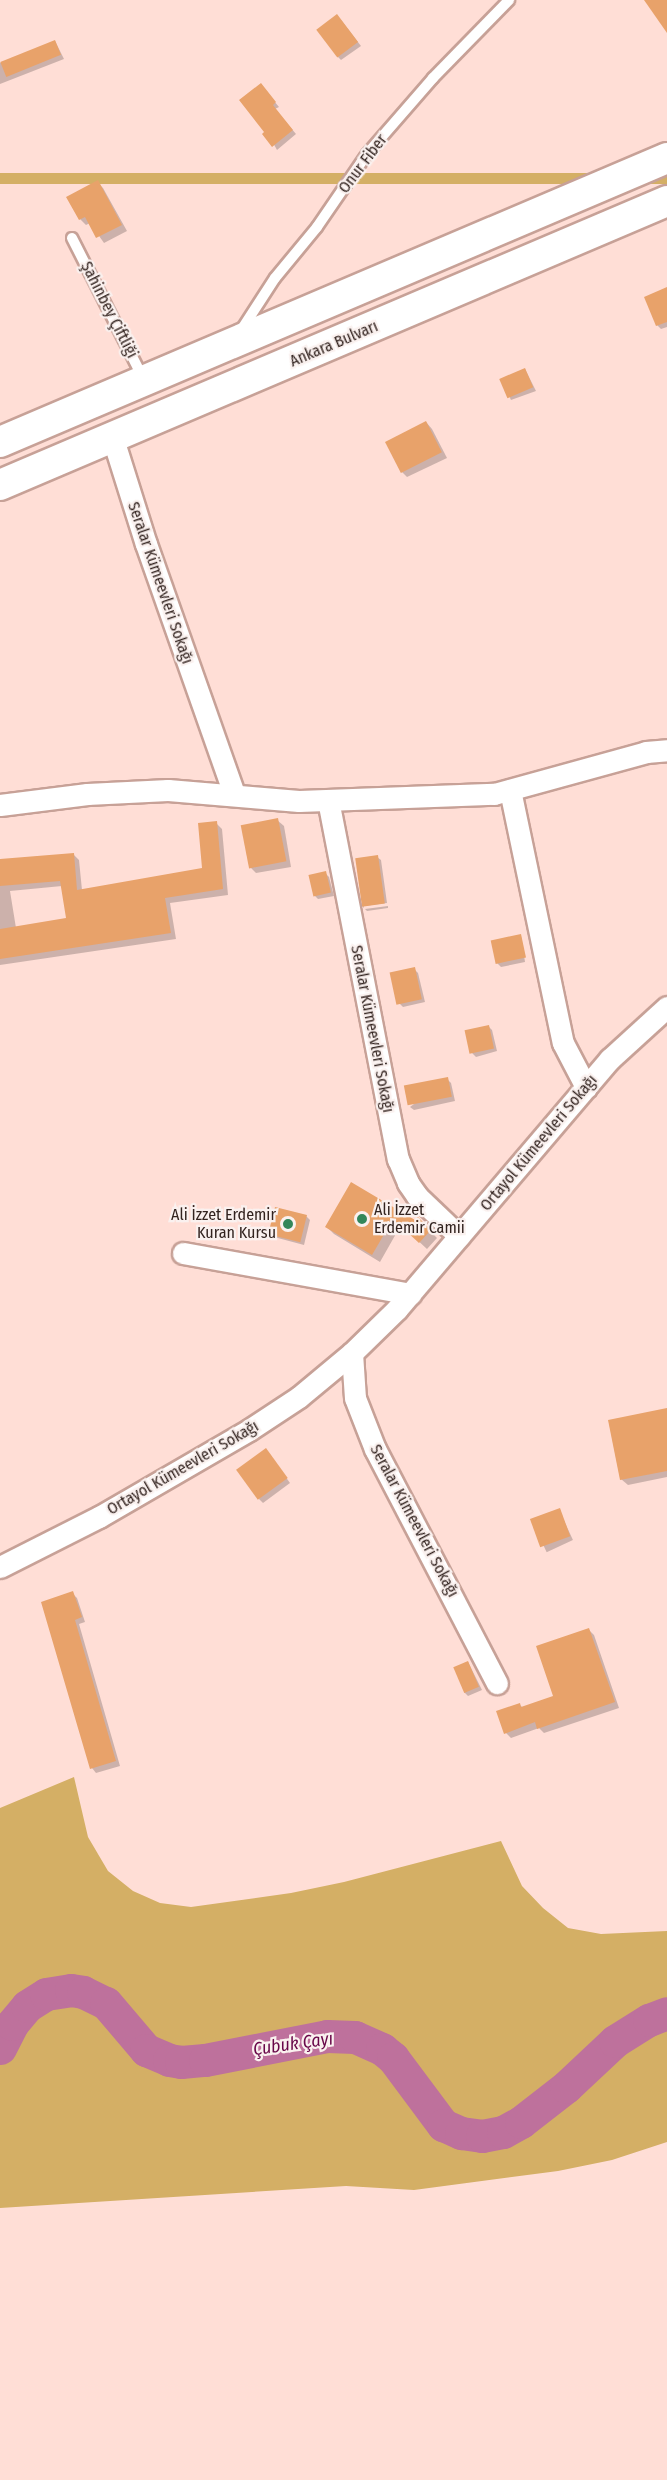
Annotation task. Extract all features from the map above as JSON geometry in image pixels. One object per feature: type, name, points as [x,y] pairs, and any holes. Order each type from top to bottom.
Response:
[{"type":"main road","points":[[0,442],[667,158]]},
{"type":"main road","name":"Ankara Bulvarı","points":[[0,485],[667,201]]},
{"type":"street","name":"Seralar Kümeevleri Sokağı","points":[[113,438],[146,544],[234,794]]},
{"type":"street","points":[[0,805],[128,791],[168,790],[234,794],[276,801],[476,795],[510,790],[646,752],[667,750]]},
{"type":"street","points":[[510,790],[563,1043],[586,1087]]},
{"type":"street","name":"Seralar Kümeevleri Sokağı","points":[[328,800],[398,1159],[408,1183],[417,1196],[459,1236]]},
{"type":"street","name":"Ortayol Kümeevleri Sokağı","points":[[0,1568],[99,1517],[272,1416],[352,1353],[410,1294],[586,1087],[632,1037],[667,1007]]},
{"type":"street","points":[[183,1252],[410,1294]]},
{"type":"street","name":"Seralar Kümeevleri Sokağı","points":[[352,1353],[355,1398],[375,1449],[497,1683]]},
{"type":"lane","name":"Onur Fiber","points":[[234,341],[275,278],[317,226],[367,154],[433,78],[510,0]]},
{"type":"lane","name":"Şahinbey Çiftliği","points":[[72,238],[145,382]]},
{"type":"shaded area","points":[[0,173],[667,173],[667,184],[0,184]]},
{"type":"shaded area","points":[[74,1777],[88,1837],[108,1871],[133,1891],[160,1903],[191,1907],[291,1893],[344,1882],[501,1841],[522,1886],[543,1908],[568,1928],[601,1934],[667,1931],[667,2142],[612,2160],[558,2171],[414,2190],[346,2186],[0,2208],[0,1808]]},
{"type":"building","points":[[644,0],[667,0],[667,33]]},
{"type":"building","points":[[337,14],[358,42],[337,58],[316,30]]},
{"type":"building","points":[[55,40],[61,55],[6,77],[0,62]]},
{"type":"building","points":[[261,83],[276,102],[273,105],[293,130],[272,147],[262,134],[264,132],[239,100]]},
{"type":"building","points":[[98,180],[122,225],[96,238],[85,217],[79,220],[66,197]]},
{"type":"building","points":[[667,287],[667,322],[656,326],[644,297]]},
{"type":"building","points":[[525,368],[533,387],[507,398],[499,379]]},
{"type":"building","points":[[426,421],[442,452],[401,473],[385,442]]},
{"type":"building","points":[[278,818],[286,861],[249,868],[241,825]]},
{"type":"building","points":[[217,821],[223,889],[165,898],[171,933],[0,959],[0,929],[66,918],[60,881],[0,886],[0,859],[74,853],[77,890],[202,868],[198,823]]},
{"type":"building","points":[[378,855],[385,904],[362,907],[355,858]]},
{"type":"building","points":[[326,871],[331,892],[313,896],[308,875]]},
{"type":"building","points":[[521,934],[526,957],[496,964],[491,940]]},
{"type":"building","points":[[415,967],[422,999],[396,1005],[390,972]]},
{"type":"building","points":[[489,1025],[494,1048],[470,1054],[465,1030]]},
{"type":"building","points":[[448,1077],[452,1097],[408,1105],[404,1086]]},
{"type":"building","name":"Ali İzzet Erdemir Camii","points":[[351,1182],[415,1220],[418,1217],[431,1230],[419,1243],[393,1219],[372,1255],[325,1227]]},
{"type":"building","name":"Ali İzzet Erdemir Kuran Kursu","points":[[275,1207],[307,1215],[300,1242],[268,1234]]},
{"type":"building","points":[[667,1408],[667,1471],[620,1480],[608,1420]]},
{"type":"building","points":[[266,1448],[288,1478],[258,1500],[236,1470]]},
{"type":"building","points":[[560,1508],[570,1536],[540,1547],[530,1519]]},
{"type":"building","points":[[73,1591],[82,1617],[75,1620],[116,1761],[90,1769],[41,1602]]},
{"type":"building","points":[[589,1628],[615,1702],[537,1729],[535,1722],[504,1734],[496,1711],[520,1703],[521,1707],[553,1696],[536,1646]]},
{"type":"building","points":[[468,1661],[479,1687],[464,1693],[453,1667]]},
{"type":"waterway","name":"Çubuk Çayı","points":[[0,2048],[12,2024],[27,2006],[46,1994],[71,1990],[83,1992],[106,2003],[146,2050],[169,2060],[181,2062],[205,2060],[327,2036],[355,2037],[382,2049],[393,2058],[443,2125],[461,2133],[482,2136],[503,2132],[521,2122],[566,2087],[615,2041],[649,2020],[667,2013]]},
{"type":"place","name":"Ali İzzet Erdemir Camii","points":[[362,1219]]},
{"type":"place","name":"Ali İzzet Erdemir Kuran Kursu","points":[[288,1224]]}]
